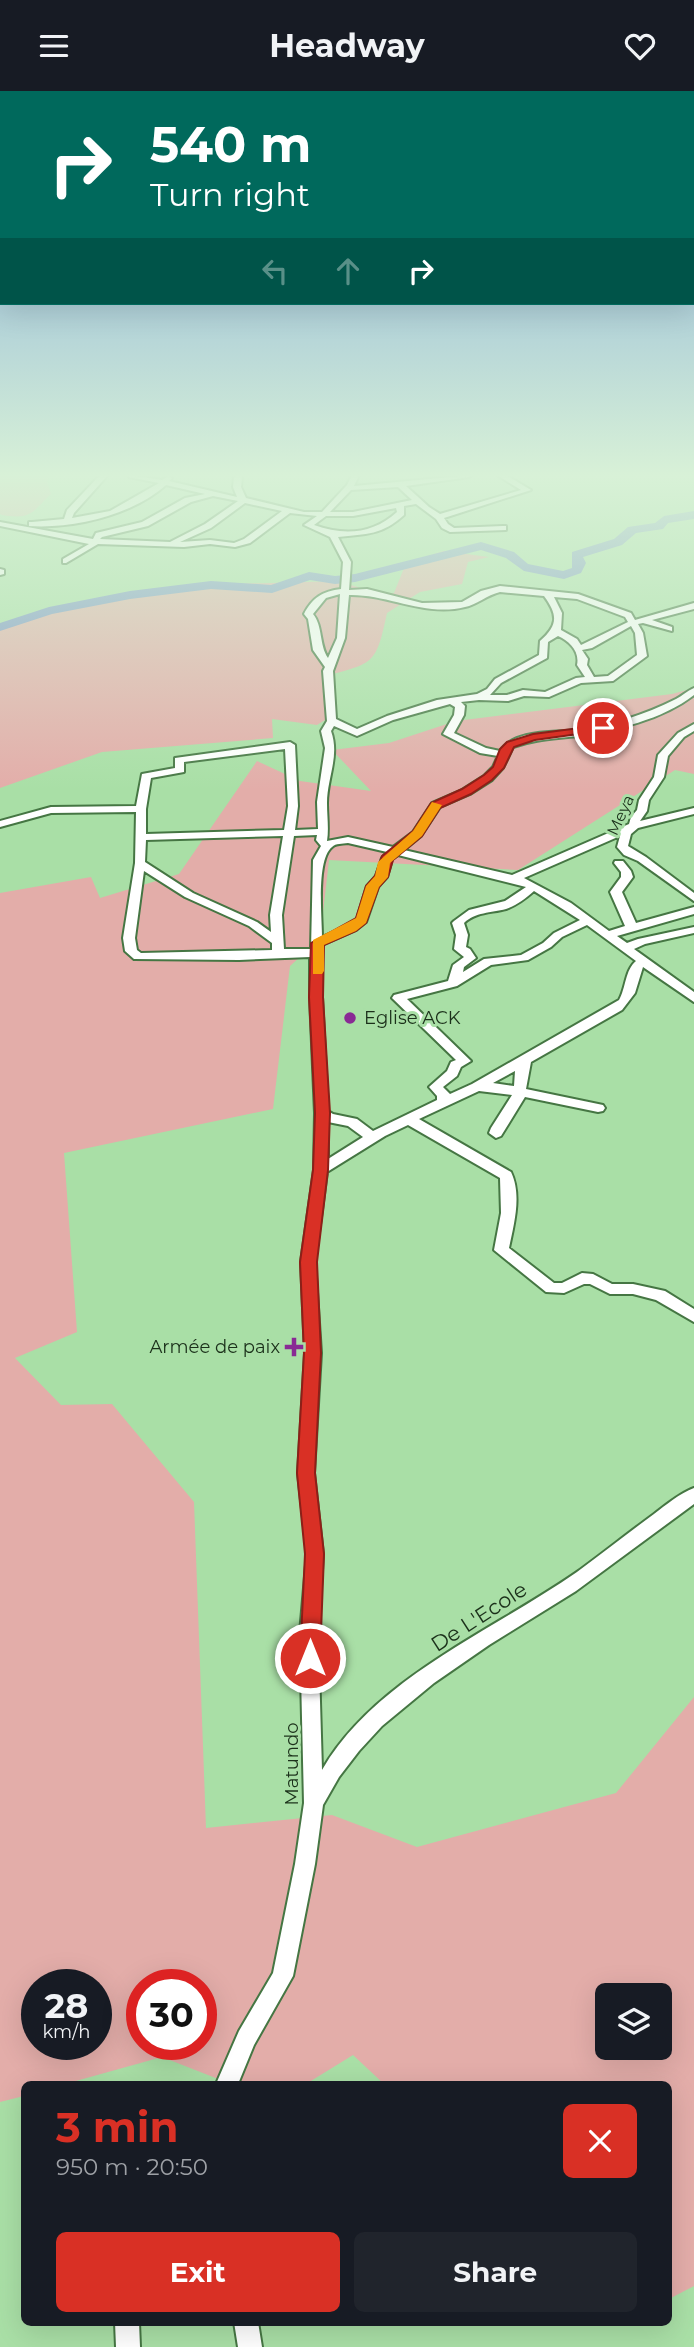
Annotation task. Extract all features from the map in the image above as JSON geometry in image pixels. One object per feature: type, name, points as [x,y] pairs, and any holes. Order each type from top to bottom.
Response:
[{"type":"street","points":[[344,580],[341,638],[330,667],[332,721],[327,734],[357,733],[440,702],[479,697],[508,698],[523,693],[546,695],[579,680],[612,678],[640,659],[642,653],[635,619]]},
{"type":"street","points":[[330,667],[318,650],[312,618],[308,614],[316,601],[329,593],[367,592],[422,606],[464,605],[484,593],[500,589],[578,597],[669,629]]},
{"type":"street","points":[[479,697],[498,681],[541,658],[545,653],[544,641],[556,631],[561,617],[559,609],[547,594]]},
{"type":"street","points":[[559,609],[578,597]]},
{"type":"street","points":[[579,648],[589,646],[635,619],[694,606]]},
{"type":"street","points":[[556,631],[574,641],[583,659],[582,665],[591,680]]},
{"type":"street","points":[[277,947],[279,891],[293,806],[290,745],[179,760],[180,769],[145,778],[141,809],[140,863],[129,939],[131,951],[138,957],[239,956],[277,947],[318,948],[362,920],[373,886],[381,877],[384,862],[417,834],[436,805],[466,792],[488,778],[498,768],[510,745],[523,739],[588,732],[631,722],[672,705],[694,691]]},
{"type":"street","points":[[453,701],[460,706],[460,712],[448,734],[484,751],[503,754]]},
{"type":"street","points":[[332,721],[357,733]]},
{"type":"street","name":"Meya","points":[[694,727],[681,735],[660,760],[659,777],[644,800],[634,826],[626,833],[624,850],[642,859],[694,898]]},
{"type":"street","name":"Matundo","points":[[228,2081],[246,2038],[283,1976],[314,1803],[309,1633],[314,1554],[306,1473],[313,1353],[308,1262],[321,1170],[322,1113],[316,997],[318,860],[325,837],[322,804],[324,785],[330,773],[330,737],[327,734]]},
{"type":"street","points":[[0,824],[51,810],[141,809]]},
{"type":"street","points":[[515,879],[634,826],[694,811]]},
{"type":"street","points":[[141,837],[290,831],[397,850],[515,879],[558,899],[694,998]]},
{"type":"street","points":[[140,863],[189,895],[253,924],[277,947]]},
{"type":"street","points":[[619,863],[626,871],[626,877],[616,892],[617,899],[626,911],[631,927]]},
{"type":"street","points":[[453,983],[459,965],[470,958],[466,951],[460,949],[460,919],[474,912],[506,905],[534,886]]},
{"type":"street","points":[[607,935],[694,910]]},
{"type":"street","points":[[444,1102],[443,1094],[435,1087],[453,1073],[455,1065],[465,1061],[398,998],[453,983],[488,961],[524,958],[548,945],[558,935],[587,921]]},
{"type":"street","points":[[626,948],[642,940],[694,930]]},
{"type":"street","points":[[321,1170],[408,1119],[525,1062],[627,1000],[633,986],[636,966],[644,961]]},
{"type":"street","points":[[496,1133],[498,1123],[517,1100],[521,1068],[525,1062]]},
{"type":"street","points":[[477,1087],[519,1091],[598,1108]]},
{"type":"street","points":[[322,1113],[329,1118],[352,1122],[373,1138]]},
{"type":"street","points":[[408,1119],[506,1175],[510,1190],[509,1209],[501,1250],[551,1288],[564,1288],[582,1278],[593,1279],[610,1289],[633,1289],[660,1295],[694,1316]]},
{"type":"street","name":"De L'Ecole","points":[[314,1803],[324,1783],[351,1748],[408,1693],[511,1621],[568,1588],[694,1495]]},
{"type":"street","points":[[127,2326],[128,2347]]},
{"type":"street","points":[[247,2326],[250,2347]]},
{"type":"shaded area","points":[[399,580],[463,580],[462,584],[420,592],[387,613],[380,643],[371,659],[354,668],[325,676],[325,720],[317,725],[272,719],[273,738],[102,752],[0,788],[0,624],[74,606],[198,585],[338,581],[380,594],[394,593]]},
{"type":"shaded area","points":[[694,688],[694,774],[675,770],[518,870],[329,860],[320,939],[290,966],[273,1109],[64,1153],[77,1332],[15,1358],[61,1405],[112,1404],[194,1502],[206,1828],[332,1815],[417,1847],[616,1793],[694,1697],[694,2286],[672,2297],[672,2081],[381,2081],[353,2055],[311,2081],[223,2081],[170,2060],[217,2060],[217,1969],[126,1969],[126,2060],[151,2060],[76,2081],[21,2081],[21,2097],[0,2102],[0,893],[91,877],[100,898],[179,874],[257,761],[300,781],[371,791],[332,750],[389,743],[456,721],[672,694]]},
{"type":"waterway","points":[[0,627],[49,611],[130,595],[211,585],[272,589],[297,580]]},
{"type":"slow traffic","points":[[318,971],[318,943],[352,928],[362,920],[373,886],[381,877],[384,862],[417,834],[428,813],[436,805]]},
{"type":"place","name":"Eglise ACK","points":[[350,1018]]},
{"type":"place","name":"Armée de paix","points":[[294,1347]]},
{"type":"route","points":[[310,1658],[314,1554],[306,1473],[313,1353],[308,1262],[321,1170],[319,1156],[322,1113],[316,997],[318,943],[352,928],[362,920],[373,886],[381,877],[387,858],[417,834],[428,813],[436,805],[466,792],[488,778],[498,768],[510,745],[533,737],[603,728]]}]
